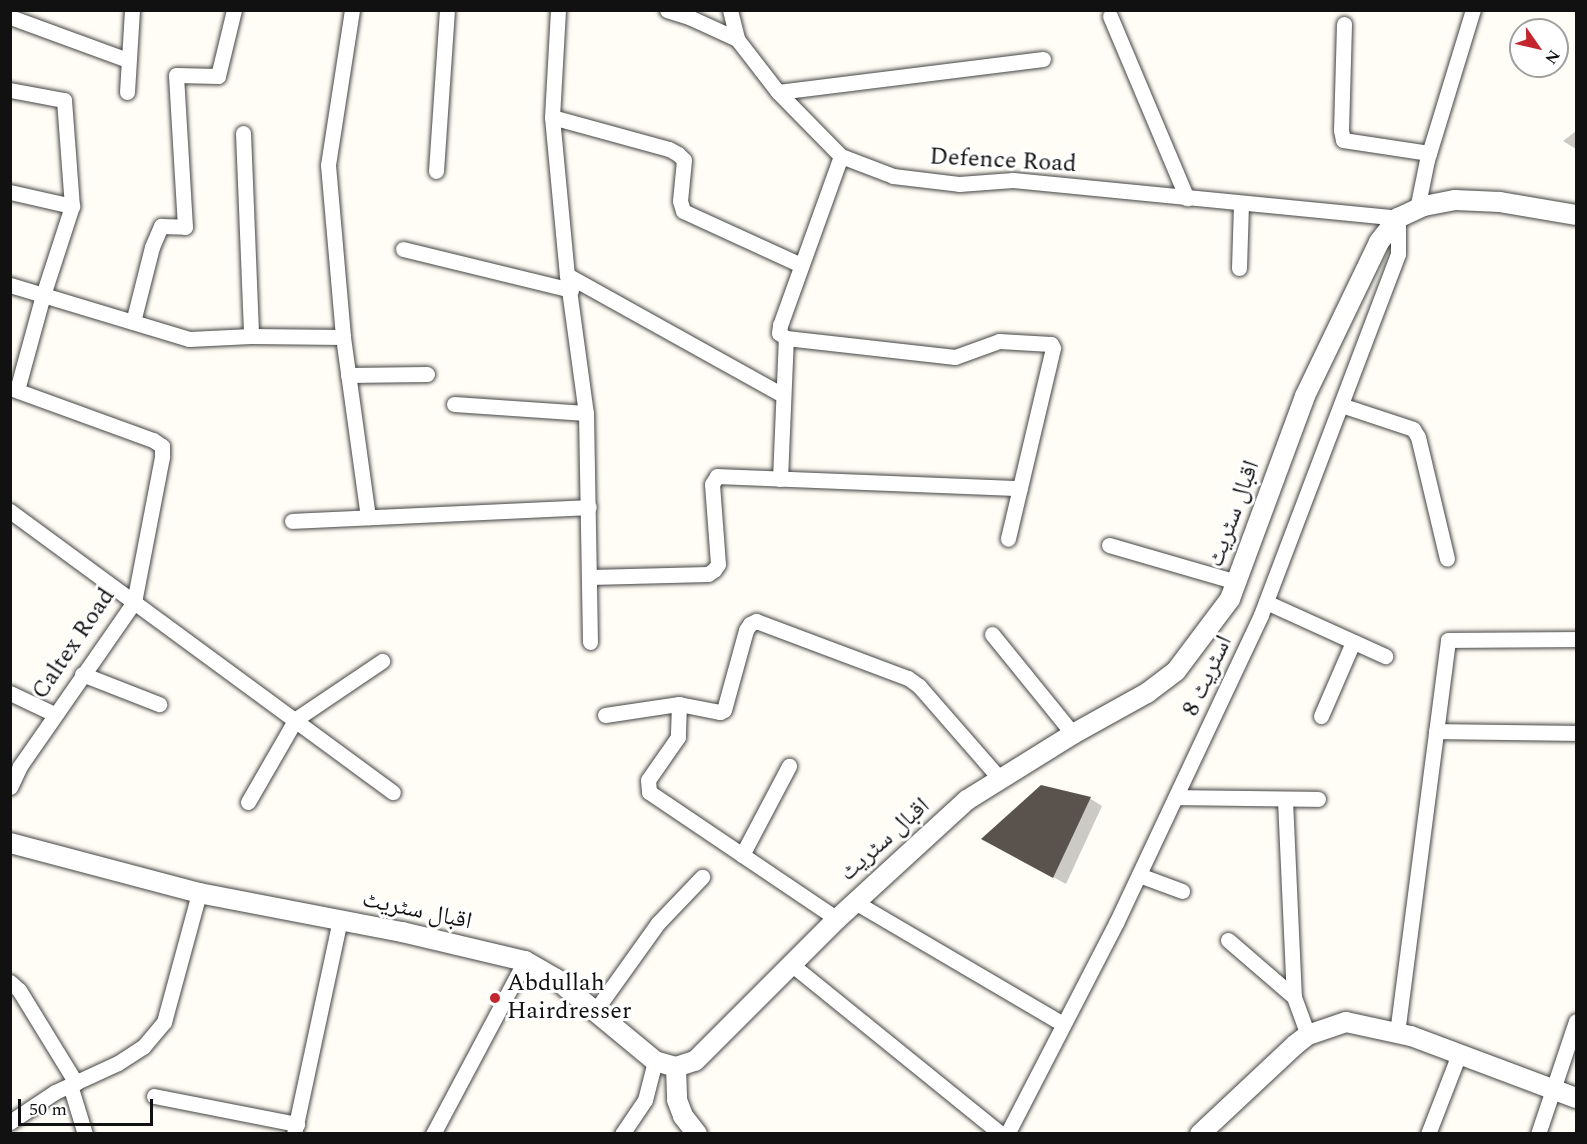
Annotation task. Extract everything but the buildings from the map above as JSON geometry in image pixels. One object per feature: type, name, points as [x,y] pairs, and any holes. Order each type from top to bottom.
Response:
[{"type":"street","points":[[127,92],[132,10]]},
{"type":"street","points":[[133,322],[152,248],[161,226],[185,227],[176,75],[218,76],[234,10]]},
{"type":"street","points":[[352,10],[328,165],[343,337],[368,517]]},
{"type":"street","points":[[436,171],[447,10]]},
{"type":"street","points":[[558,10],[552,117],[569,282],[586,413],[590,642]]},
{"type":"street","name":"Defence Road","points":[[667,10],[691,18],[736,39],[777,92],[841,156],[893,176],[959,184],[1013,180],[1398,218]]},
{"type":"street","points":[[730,10],[736,39]]},
{"type":"street","points":[[1417,209],[1429,153],[1473,10]]},
{"type":"street","points":[[1110,16],[1188,198]]},
{"type":"street","points":[[13,18],[128,60]]},
{"type":"street","points":[[1344,24],[1341,130],[1344,140],[1429,153]]},
{"type":"street","points":[[777,92],[1043,59]]},
{"type":"street","points":[[10,90],[64,100],[72,206],[14,389]]},
{"type":"street","points":[[552,117],[669,149],[678,154],[684,160],[680,201],[682,211],[801,265]]},
{"type":"street","points":[[243,133],[251,336]]},
{"type":"street","points":[[841,156],[779,333],[786,338],[955,357],[999,341],[1051,344],[1053,348],[1008,539]]},
{"type":"street","points":[[10,192],[72,206]]},
{"type":"street","name":"اقبال سٹریٹ","points":[[10,843],[199,893],[340,920],[525,961],[556,979],[655,1061],[676,1067],[695,1061],[837,919],[967,800],[1073,734],[1147,693],[1176,671],[1230,600],[1305,396],[1379,242],[1398,218],[1417,209],[1455,201],[1500,202],[1576,215]]},
{"type":"street","points":[[1239,268],[1241,203]]},
{"type":"street","name":"اسٹریٹ 8","points":[[1007,1134],[1176,797],[1266,602],[1398,254],[1398,218]]},
{"type":"street","points":[[403,249],[569,282],[783,395]]},
{"type":"street","points":[[10,285],[189,339],[251,336],[343,337]]},
{"type":"street","points":[[780,479],[786,338]]},
{"type":"street","points":[[348,375],[428,374]]},
{"type":"street","name":"Caltex Road","points":[[10,788],[20,766],[54,714],[134,602],[162,457],[162,446],[153,440],[14,389]]},
{"type":"street","points":[[454,404],[586,413]]},
{"type":"street","points":[[1341,405],[1413,429],[1418,437],[1448,559]]},
{"type":"street","points":[[590,577],[708,574],[718,564],[713,479],[717,477],[1020,488]]},
{"type":"street","points":[[292,521],[589,507]]},
{"type":"street","points":[[10,511],[393,792]]},
{"type":"street","points":[[1109,545],[1236,582]]},
{"type":"street","points":[[1266,602],[1385,656]]},
{"type":"street","points":[[605,714],[679,704],[720,712],[724,710],[746,630],[756,621],[908,678],[919,686],[1000,779]]},
{"type":"street","points":[[992,634],[1073,734]]},
{"type":"street","points":[[1397,1033],[1448,640],[1576,639]]},
{"type":"street","points":[[1321,716],[1353,642]]},
{"type":"street","points":[[248,802],[296,719],[382,661]]},
{"type":"street","points":[[82,674],[159,704]]},
{"type":"street","points":[[10,693],[54,714]]},
{"type":"street","points":[[679,704],[678,737],[648,780],[649,792],[837,919]]},
{"type":"street","points":[[1436,731],[1576,733]]},
{"type":"street","points":[[742,855],[789,766]]},
{"type":"street","points":[[1176,797],[1318,799]]},
{"type":"street","points":[[1285,800],[1294,997],[1308,1035]]},
{"type":"street","points":[[1138,875],[1182,891]]},
{"type":"street","points":[[595,1011],[658,923],[702,878]]},
{"type":"street","points":[[10,1122],[73,1084],[118,1063],[143,1047],[164,1022],[199,893]]},
{"type":"street","points":[[855,902],[1063,1024]]},
{"type":"street","points":[[154,1096],[296,1129],[340,920]]},
{"type":"street","points":[[1228,940],[1294,997]]},
{"type":"street","points":[[433,1134],[525,961]]},
{"type":"street","points":[[791,964],[1001,1134]]},
{"type":"street","points":[[10,982],[73,1084],[85,1134]]},
{"type":"street","points":[[1538,1134],[1576,1021]]},
{"type":"street","points":[[1200,1134],[1294,1045],[1308,1035],[1346,1022],[1397,1033],[1576,1098]]},
{"type":"street","points":[[1428,1134],[1459,1054]]},
{"type":"street","points":[[622,1134],[645,1100],[655,1061]]},
{"type":"street","points":[[676,1067],[677,1100],[683,1116],[697,1134]]},
{"type":"place","name":"Abdullah Hairdresser","points":[[495,998]]}]
